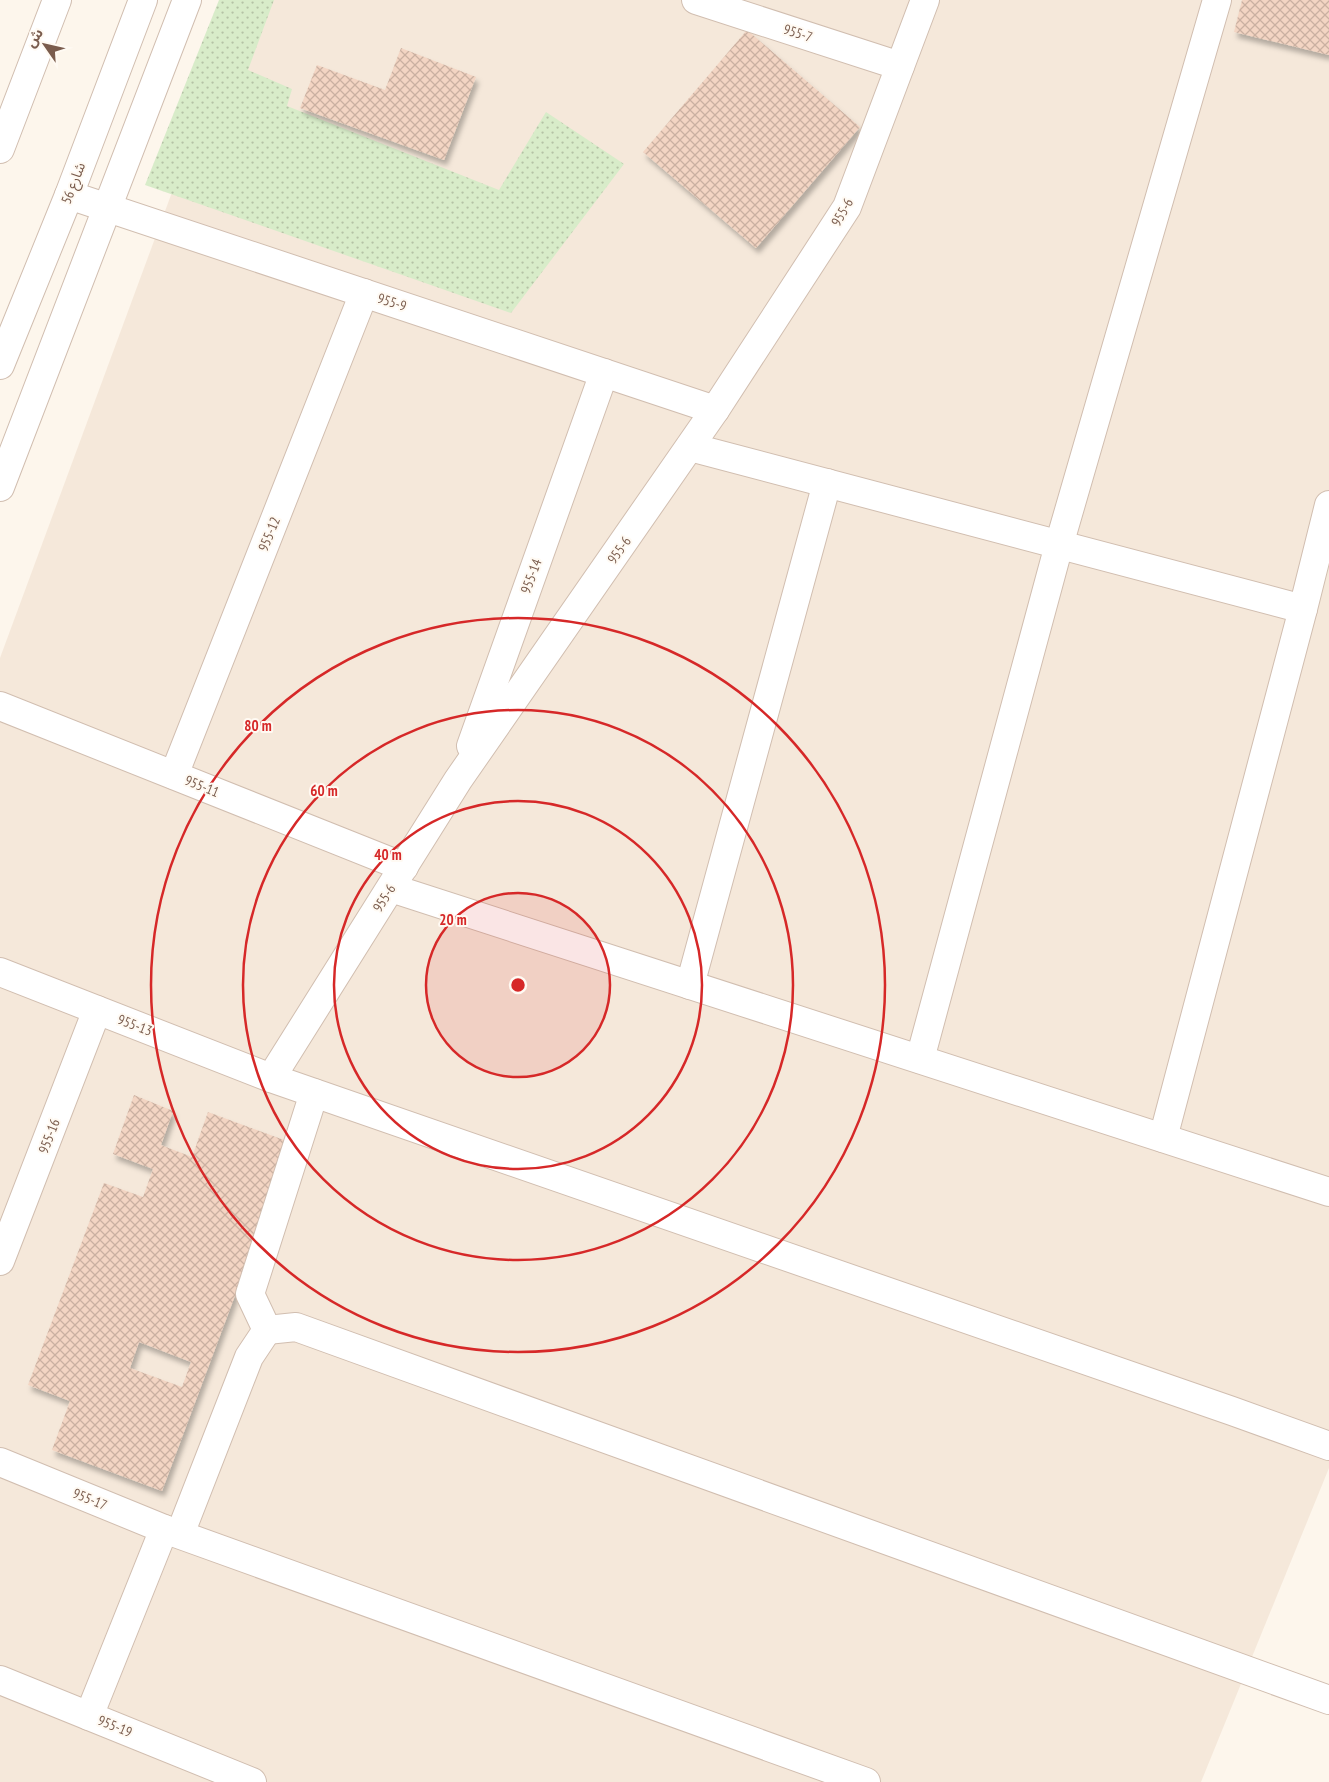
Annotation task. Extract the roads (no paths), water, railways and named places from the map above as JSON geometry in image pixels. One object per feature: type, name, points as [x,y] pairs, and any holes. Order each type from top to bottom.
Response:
[{"type":"street","points":[[0,149],[57,0]]},
{"type":"street","name":"شارع 56","points":[[0,364],[69,195],[144,0]]},
{"type":"street","points":[[0,487],[187,0]]},
{"type":"street","name":"955-7","points":[[696,0],[764,10],[900,66]]},
{"type":"street","name":"955-6","points":[[271,1078],[458,780],[690,447],[847,206],[925,0]]},
{"type":"street","points":[[920,1059],[1059,545],[1217,0]]},
{"type":"street","name":"955-9","points":[[69,195],[715,410]]},
{"type":"street","name":"955-12","points":[[174,775],[364,293]]},
{"type":"street","points":[[0,308],[6,308],[27,298]]},
{"type":"street","name":"955-14","points":[[458,780],[604,373]]},
{"type":"street","points":[[690,447],[1303,609]]},
{"type":"street","points":[[690,984],[827,483]]},
{"type":"street","points":[[1163,1138],[1329,505]]},
{"type":"street","name":"955-11","points":[[0,706],[174,775],[397,877],[690,984],[1329,1192]]},
{"type":"street","name":"955-13","points":[[0,972],[271,1078],[1329,1446]]},
{"type":"street","name":"955-16","points":[[0,1262],[97,1010]]},
{"type":"street","points":[[267,1330],[250,1294],[314,1093]]},
{"type":"street","points":[[267,1330],[296,1327],[1329,1700]]},
{"type":"street","points":[[90,1716],[249,1357],[267,1330]]},
{"type":"street","name":"955-17","points":[[0,1462],[172,1531],[866,1782]]},
{"type":"street","name":"955-19","points":[[0,1680],[90,1716],[236,1779]]}]
